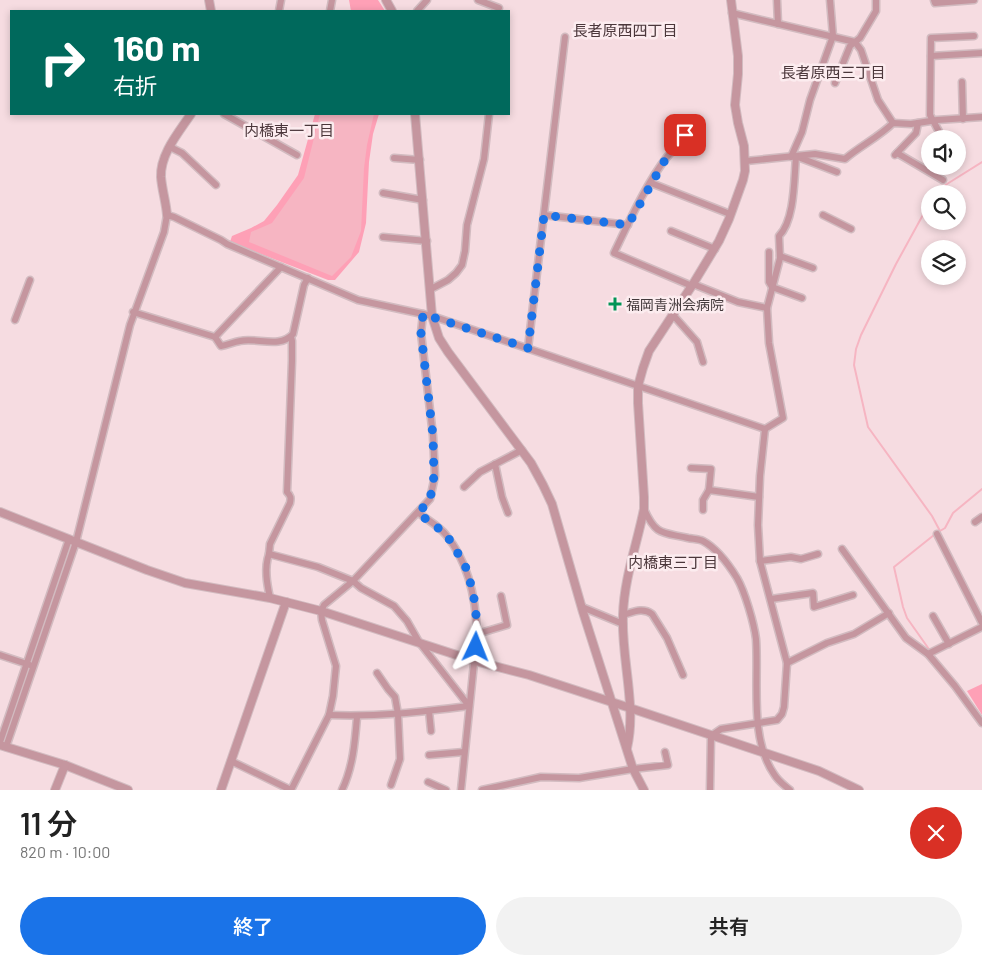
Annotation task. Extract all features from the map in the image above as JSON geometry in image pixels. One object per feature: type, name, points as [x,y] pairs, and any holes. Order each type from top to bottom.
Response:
[{"type":"street","points":[[418,10],[427,0]]},
{"type":"street","points":[[478,0],[498,10],[500,0]]},
{"type":"street","points":[[627,748],[630,737],[630,708],[623,615],[628,582],[644,509],[638,386],[649,351],[715,249],[743,180],[746,161],[736,105],[738,56],[731,0]]},
{"type":"street","points":[[777,0],[778,24]]},
{"type":"street","points":[[765,429],[783,418],[770,343],[767,308],[780,256],[779,236],[790,217],[794,157],[810,100],[832,36],[830,0]]},
{"type":"street","points":[[835,83],[850,46],[860,38],[876,12],[876,0]]},
{"type":"street","points":[[934,0],[934,3],[972,0]]},
{"type":"street","points":[[732,14],[855,42],[861,50],[878,100],[893,123]]},
{"type":"street","points":[[938,130],[930,115],[931,38],[974,36]]},
{"type":"street","points":[[528,348],[565,37]]},
{"type":"street","points":[[931,56],[982,53]]},
{"type":"street","points":[[962,82],[963,119]]},
{"type":"street","points":[[128,790],[64,765],[2,744],[73,540],[133,312],[164,232],[167,215],[161,176],[162,165],[170,147],[190,115]]},
{"type":"street","points":[[226,115],[297,155]]},
{"type":"street","points":[[416,115],[432,316],[439,338],[522,450],[539,477],[552,504],[582,607],[627,748],[644,790]]},
{"type":"street","points":[[431,289],[448,280],[462,265],[467,225],[484,159],[489,115]]},
{"type":"street","points":[[746,161],[816,154],[845,160],[893,123],[918,123],[982,117]]},
{"type":"street","points":[[688,119],[689,126],[683,140],[665,160],[614,253],[738,302],[767,308]]},
{"type":"street","points":[[918,123],[916,133],[896,154],[942,180]]},
{"type":"street","points":[[170,147],[182,153],[216,185]]},
{"type":"street","points":[[794,157],[837,172]]},
{"type":"street","points":[[394,158],[420,160]]},
{"type":"street","points":[[651,183],[730,214]]},
{"type":"street","points":[[384,193],[423,200]]},
{"type":"street","points":[[167,215],[227,244],[358,300],[432,316],[765,429]]},
{"type":"street","points":[[544,215],[628,225]]},
{"type":"street","points":[[823,215],[851,229]]},
{"type":"street","points":[[671,231],[715,249]]},
{"type":"street","points":[[384,237],[427,241]]},
{"type":"street","points":[[769,252],[769,282],[772,287],[802,298]]},
{"type":"street","points":[[780,256],[813,268]]},
{"type":"street","points":[[214,337],[280,267]]},
{"type":"street","points":[[133,312],[214,337],[221,346],[248,340],[258,342],[283,341],[293,334],[304,285],[308,278]]},
{"type":"street","points":[[15,320],[30,280]]},
{"type":"street","points":[[231,761],[291,790],[329,715],[336,666],[321,611],[324,605],[353,581],[430,500],[434,476],[433,436],[421,333],[423,314]]},
{"type":"street","points":[[673,315],[696,342],[703,362]]},
{"type":"street","points":[[270,598],[266,577],[270,544],[291,499],[290,495],[286,492],[292,361],[292,341],[290,336]]},
{"type":"street","points":[[711,736],[721,729],[777,720],[782,714],[786,664],[760,561],[759,497],[765,429]]},
{"type":"street","points":[[464,487],[480,472],[522,450]]},
{"type":"street","points":[[495,464],[502,497],[508,513]]},
{"type":"street","points":[[691,468],[711,469],[709,490],[703,500],[703,510]]},
{"type":"street","points":[[709,490],[759,497]]},
{"type":"street","points":[[644,509],[650,524],[660,532],[703,541],[723,557],[738,579],[753,621],[756,639],[758,724],[764,752],[772,773],[779,782],[790,790]]},
{"type":"street","points":[[0,512],[186,583],[270,598],[321,611],[475,661],[529,675],[764,752],[819,771],[859,790]]},
{"type":"street","points":[[418,513],[446,534],[465,565],[474,595],[477,634],[461,790]]},
{"type":"street","points":[[975,522],[982,517]]},
{"type":"street","points":[[937,534],[982,623]]},
{"type":"street","points":[[842,548],[906,638],[928,654],[955,686],[982,723]]},
{"type":"street","points":[[269,554],[318,567],[353,581],[361,588],[394,606],[469,706]]},
{"type":"street","points":[[760,561],[791,557],[801,559],[818,554]]},
{"type":"street","points":[[771,599],[813,593],[814,607],[853,595]]},
{"type":"street","points":[[477,634],[507,625],[501,596]]},
{"type":"street","points":[[221,790],[286,602]]},
{"type":"street","points":[[582,607],[623,624]]},
{"type":"street","points":[[623,615],[640,610],[648,611],[652,614],[667,638],[683,675]]},
{"type":"street","points":[[786,664],[827,643],[854,634],[889,613]]},
{"type":"street","points":[[933,616],[949,644]]},
{"type":"street","points":[[928,654],[982,627]]},
{"type":"street","points":[[0,655],[30,665]]},
{"type":"street","points":[[377,673],[395,697],[398,714],[400,759],[391,785]]},
{"type":"street","points":[[329,715],[398,714],[469,706]]},
{"type":"street","points":[[429,711],[431,731]]},
{"type":"street","points":[[342,790],[352,763],[357,716]]},
{"type":"street","points":[[710,790],[711,736]]},
{"type":"street","points":[[429,755],[464,752]]},
{"type":"street","points":[[482,790],[541,777],[579,778],[634,768],[668,765],[665,752]]},
{"type":"street","points":[[55,790],[64,765]]},
{"type":"street","points":[[428,782],[446,790]]},
{"type":"shaded area","points":[[349,0],[378,0],[384,10],[351,10]]},
{"type":"shaded area","points":[[315,115],[379,115],[373,134],[369,162],[366,223],[359,252],[335,280],[328,280],[230,242],[232,236],[264,221],[298,175]]},
{"type":"shaded area","points":[[320,115],[374,115],[364,168],[361,231],[351,257],[332,276],[249,242],[251,232],[272,223],[304,178]]},
{"type":"shaded area","points":[[982,684],[982,715],[967,691]]},
{"type":"waterway","points":[[946,185],[982,162]]},
{"type":"waterway","points":[[921,218],[861,335],[856,349],[854,365],[868,427],[932,516],[940,531]]},
{"type":"waterway","points":[[940,531],[945,528],[953,513],[982,489]]},
{"type":"waterway","points":[[931,652],[907,618],[894,567],[934,535]]},
{"type":"waterway","points":[[959,686],[972,705]]},
{"type":"place","name":"福岡青洲会病院","points":[[615,304]]},
{"type":"district","name":"長者原西四丁目","points":[[625,30]]},
{"type":"district","name":"長者原西三丁目","points":[[833,72]]},
{"type":"district","name":"内橋東一丁目","points":[[289,130]]},
{"type":"district","name":"内橋東三丁目","points":[[673,562]]},
{"type":"route","points":[[476,647],[476,609],[465,565],[446,534],[418,513],[430,500],[434,476],[433,436],[421,333],[423,314],[528,348],[544,215],[628,225],[653,178],[685,135]]}]
